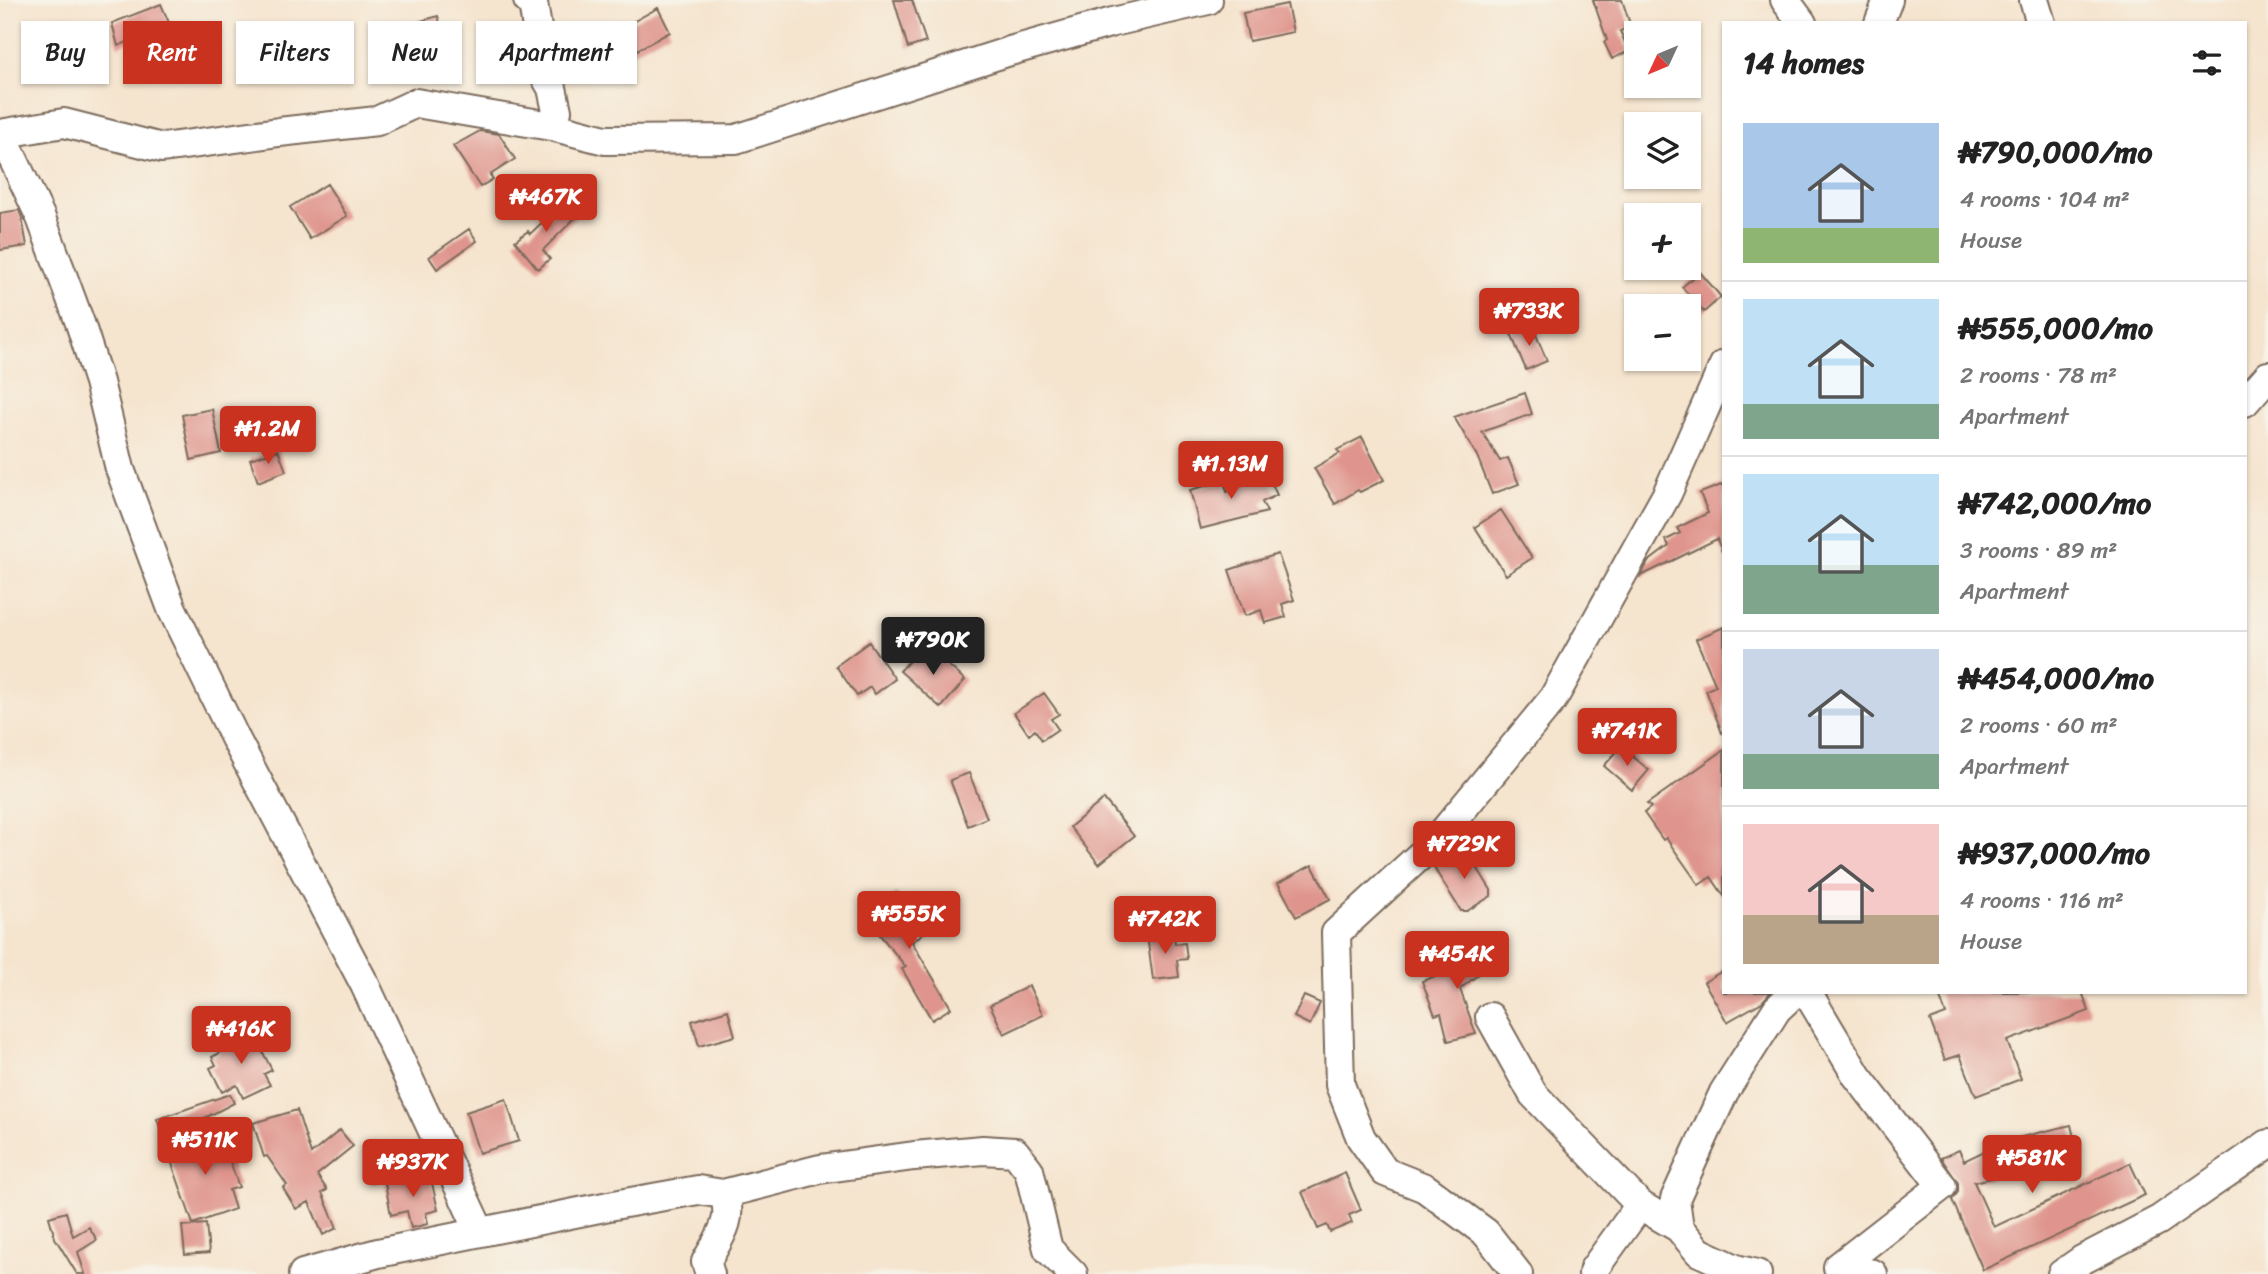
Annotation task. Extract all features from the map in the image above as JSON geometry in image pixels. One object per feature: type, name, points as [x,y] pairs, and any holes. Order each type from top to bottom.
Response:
[{"type":"street","points":[[481,1232],[365,985],[235,738],[172,609],[120,469],[99,382],[80,323],[41,218],[1,135],[64,123],[162,148],[377,121],[416,103],[551,126],[605,140],[736,139],[1010,51],[1113,22],[1208,0]]},
{"type":"street","points":[[1785,0],[1801,21]]},
{"type":"street","points":[[1880,21],[1888,0]]},
{"type":"street","points":[[2034,0],[2040,21]]},
{"type":"street","points":[[532,1],[537,28],[532,54],[552,88],[558,111],[551,126]]},
{"type":"street","points":[[1518,1274],[1486,1233],[1425,1188],[1385,1172],[1361,1138],[1340,1084],[1336,933],[1436,841],[1553,699],[1667,494],[1722,370]]},
{"type":"street","points":[[2247,400],[2268,376]]},
{"type":"street","points":[[1679,1228],[1675,1199],[1724,1092],[1777,1009],[1793,994]]},
{"type":"street","points":[[1808,994],[1857,1076],[1942,1186],[1828,1271]]},
{"type":"street","points":[[1490,1017],[1533,1094],[1640,1205],[1679,1228],[1699,1252],[1740,1272]]},
{"type":"street","points":[[2062,1274],[2082,1260],[2159,1220],[2268,1144]]},
{"type":"street","points":[[303,1274],[385,1263],[481,1232],[614,1205],[698,1190],[723,1195],[820,1169],[984,1150],[1015,1153],[1029,1170],[1048,1249],[1073,1274]]},
{"type":"street","points":[[710,1274],[706,1262],[726,1225],[728,1203],[723,1195]]},
{"type":"street","points":[[1593,1274],[1640,1205]]},
{"type":"street","points":[[1828,1271],[1872,1274]]},
{"type":"street","points":[[1708,1274],[1740,1272]]},
{"type":"building","points":[[894,0],[912,0],[926,42],[908,48]]},
{"type":"building","points":[[1593,0],[1622,0],[1629,21],[1624,21],[1624,30],[1620,31],[1624,40],[1624,53],[1612,59],[1604,42],[1607,40]]},
{"type":"building","points":[[161,4],[168,21],[123,21],[123,44],[118,46],[112,23]]},
{"type":"building","points":[[1287,4],[1293,32],[1249,41],[1243,13]]},
{"type":"building","points":[[658,8],[670,32],[637,50],[637,21],[635,21]]},
{"type":"building","points":[[438,16],[439,21],[421,21]]},
{"type":"building","points":[[480,131],[499,134],[515,159],[490,175],[493,179],[480,187],[453,146]]},
{"type":"building","points":[[327,184],[347,216],[310,239],[290,207]]},
{"type":"building","points":[[566,200],[579,214],[543,250],[550,259],[538,269],[515,241],[528,231],[530,234]]},
{"type":"building","points":[[19,210],[27,246],[0,250],[0,213]]},
{"type":"building","points":[[469,229],[477,241],[437,269],[429,257]]},
{"type":"building","points":[[1701,273],[1721,297],[1704,312],[1701,309],[1701,294],[1688,294],[1682,287],[1690,280],[1701,280]]},
{"type":"building","points":[[1532,325],[1547,361],[1526,370],[1511,334]]},
{"type":"building","points":[[1525,393],[1532,414],[1482,432],[1500,461],[1508,458],[1519,484],[1492,494],[1477,456],[1454,417]]},
{"type":"building","points":[[212,409],[221,453],[191,460],[182,415]]},
{"type":"building","points":[[1362,437],[1384,480],[1360,492],[1358,490],[1335,504],[1314,468],[1340,453],[1337,450]]},
{"type":"building","points":[[278,450],[286,471],[258,482],[250,459]]},
{"type":"building","points":[[1267,473],[1277,495],[1262,502],[1267,512],[1200,529],[1190,490],[1224,481],[1227,492]]},
{"type":"building","points":[[1722,485],[1722,552],[1717,539],[1641,576],[1648,562],[1669,546],[1666,540],[1680,533],[1677,528],[1708,513],[1700,493]]},
{"type":"building","points":[[1501,510],[1532,558],[1506,575],[1475,527]]},
{"type":"building","points":[[1278,554],[1294,600],[1282,604],[1286,617],[1265,623],[1261,610],[1245,616],[1229,570]]},
{"type":"building","points":[[1722,628],[1722,733],[1706,690],[1716,686],[1696,639]]},
{"type":"building","points":[[869,642],[895,679],[875,694],[870,687],[857,696],[836,666]]},
{"type":"building","points":[[920,649],[933,660],[937,655],[965,680],[941,708],[900,671]]},
{"type":"building","points":[[1044,693],[1059,714],[1051,719],[1058,729],[1042,740],[1035,730],[1029,735],[1014,713]]},
{"type":"building","points":[[1621,747],[1649,770],[1632,790],[1604,766]]},
{"type":"building","points":[[1722,751],[1722,893],[1711,877],[1699,885],[1666,838],[1663,840],[1644,813],[1651,807],[1647,804]]},
{"type":"building","points":[[969,773],[987,818],[968,826],[950,780]]},
{"type":"building","points":[[1104,799],[1134,836],[1099,864],[1070,827]]},
{"type":"building","points":[[1465,848],[1491,890],[1491,896],[1467,911],[1461,911],[1434,868]]},
{"type":"building","points":[[1312,865],[1330,899],[1296,917],[1278,883]]},
{"type":"building","points":[[896,893],[926,931],[912,942],[951,1008],[932,1020],[902,969],[906,967],[866,918]]},
{"type":"building","points":[[1174,932],[1175,944],[1185,943],[1187,959],[1177,960],[1179,977],[1153,980],[1147,936]]},
{"type":"building","points":[[1469,939],[1484,958],[1502,952],[1504,954],[1460,989],[1476,1034],[1448,1041],[1441,1013],[1435,1015],[1422,981],[1466,965],[1454,950]]},
{"type":"building","points":[[1722,971],[1722,994],[1769,994],[1762,1002],[1727,1022],[1704,982]]},
{"type":"building","points":[[1029,986],[1043,1015],[1004,1034],[990,1005]]},
{"type":"building","points":[[1939,994],[2083,994],[2089,1011],[2007,1041],[2021,1079],[1976,1096],[1960,1055],[1945,1060],[1930,1020],[1946,1014]]},
{"type":"building","points":[[1304,996],[1320,1003],[1310,1025],[1294,1017]]},
{"type":"building","points":[[728,1010],[735,1036],[699,1046],[692,1021]]},
{"type":"building","points":[[239,1035],[243,1041],[254,1035],[272,1070],[264,1074],[270,1085],[243,1098],[237,1085],[222,1092],[210,1068],[216,1065],[212,1057],[220,1053],[217,1046]]},
{"type":"building","points":[[230,1094],[234,1103],[164,1139],[157,1119]]},
{"type":"building","points":[[506,1099],[519,1141],[479,1153],[466,1112]]},
{"type":"building","points":[[297,1110],[311,1154],[340,1130],[353,1146],[317,1175],[327,1190],[322,1193],[337,1228],[323,1235],[309,1202],[296,1209],[283,1188],[287,1185],[267,1156],[264,1157],[253,1123]]},
{"type":"building","points":[[2071,1125],[2079,1158],[1974,1182],[1994,1227],[2130,1163],[2145,1195],[1983,1270],[1952,1200],[1958,1192],[1958,1183],[1941,1158],[1959,1150],[1964,1161],[1993,1147],[1992,1144]]},
{"type":"building","points":[[220,1133],[239,1187],[229,1190],[235,1209],[193,1224],[167,1149]]},
{"type":"building","points":[[382,1156],[387,1181],[370,1183],[365,1158]]},
{"type":"building","points":[[1345,1173],[1361,1210],[1349,1215],[1352,1223],[1330,1232],[1327,1225],[1318,1229],[1302,1192]]},
{"type":"building","points":[[430,1174],[438,1210],[426,1213],[428,1224],[411,1228],[407,1211],[391,1215],[385,1183]]},
{"type":"building","points":[[66,1212],[73,1236],[89,1227],[97,1240],[78,1252],[85,1274],[77,1274],[55,1238],[49,1217]]},
{"type":"building","points":[[206,1224],[209,1253],[185,1255],[182,1226]]}]
